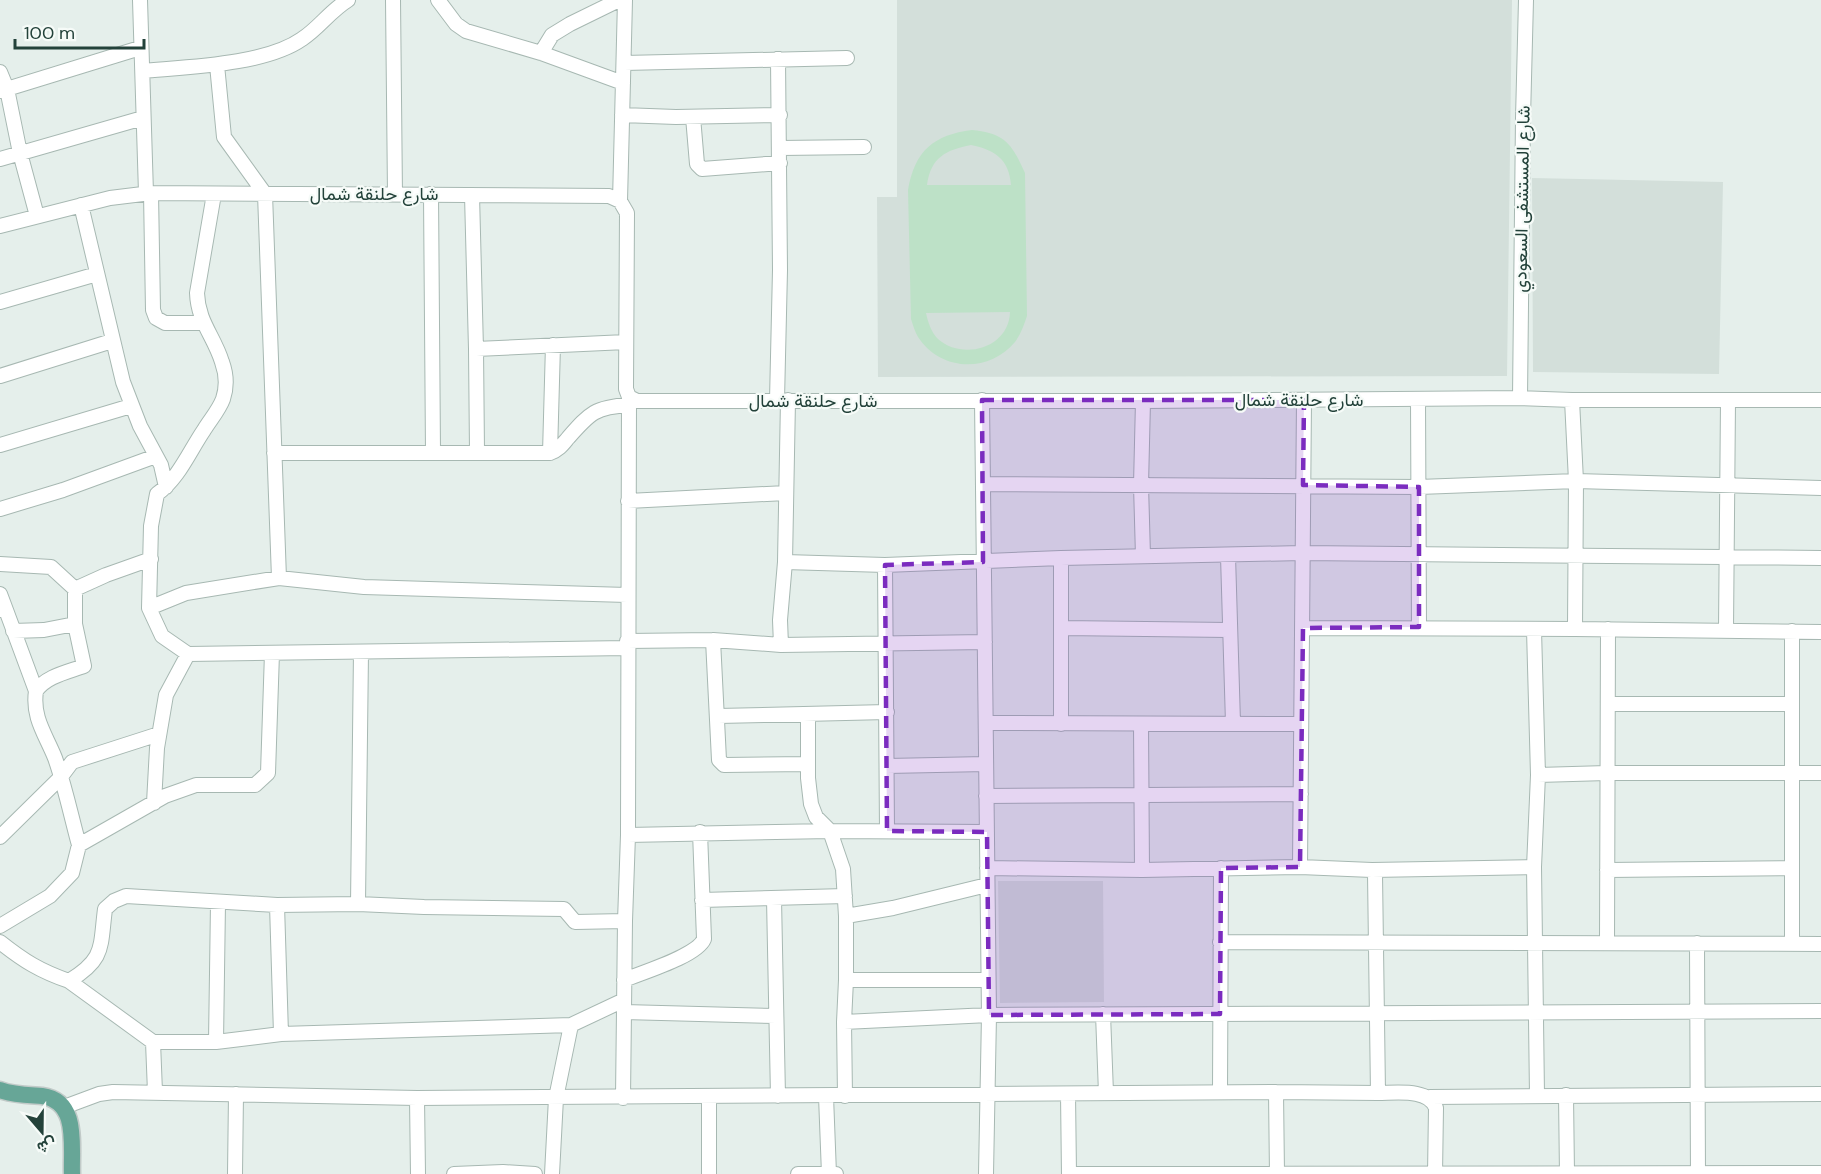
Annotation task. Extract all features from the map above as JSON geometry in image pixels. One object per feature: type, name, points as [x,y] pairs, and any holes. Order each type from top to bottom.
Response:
[{"type":"main road","points":[[0,1090],[55,1099],[64,1107],[70,1122],[72,1174]]},
{"type":"street","points":[[140,0],[140,48],[143,71],[143,118],[149,193],[153,310],[156,318],[165,323],[203,323]]},
{"type":"street","points":[[143,71],[217,65],[274,52],[300,41],[321,24],[335,8],[348,0]]},
{"type":"street","points":[[393,0],[396,195]]},
{"type":"street","points":[[438,0],[456,24],[466,31],[541,53],[623,83]]},
{"type":"street","points":[[541,53],[552,35],[619,0]]},
{"type":"street","points":[[623,1098],[628,835],[629,401],[626,389],[628,218],[620,201],[625,0]]},
{"type":"street","name":"شارع المستشفى السعودي","points":[[1520,398],[1522,118],[1526,0]]},
{"type":"street","points":[[3,90],[140,48]]},
{"type":"street","points":[[624,63],[847,58]]},
{"type":"street","points":[[778,59],[786,493],[780,620],[781,645]]},
{"type":"street","points":[[217,65],[224,137],[265,194],[279,578]]},
{"type":"street","points":[[0,72],[37,216]]},
{"type":"street","points":[[622,115],[693,117],[780,115]]},
{"type":"street","points":[[693,117],[697,164],[702,170],[780,155],[864,147]]},
{"type":"street","points":[[0,159],[143,118]]},
{"type":"street","name":"شارع حلنقة شمال","points":[[0,226],[81,204],[129,194],[149,193],[609,196],[620,201]]},
{"type":"street","points":[[214,194],[197,293],[198,308],[203,323],[223,362],[226,380],[224,398],[184,464],[166,487],[157,494],[151,526],[148,608],[162,636],[188,654],[627,645],[713,639],[781,645],[985,642]]},
{"type":"street","points":[[431,194],[433,452]]},
{"type":"street","points":[[472,195],[477,349],[477,452]]},
{"type":"street","points":[[81,204],[112,341],[131,406],[161,465],[166,487]]},
{"type":"street","points":[[0,302],[97,274]]},
{"type":"street","points":[[0,376],[112,341]]},
{"type":"street","points":[[477,349],[626,342]]},
{"type":"street","points":[[274,453],[550,453],[553,345]]},
{"type":"street","name":"شارع حلنقة شمال","points":[[550,453],[558,450],[595,411],[629,401],[1520,398],[1821,400]]},
{"type":"street","points":[[1418,399],[1419,627]]},
{"type":"street","points":[[982,400],[989,1015],[986,1174]]},
{"type":"street","points":[[1300,867],[1304,400]]},
{"type":"street","points":[[1572,400],[1576,481],[1575,629]]},
{"type":"street","points":[[1143,401],[1141,485],[1143,556]]},
{"type":"street","points":[[1726,630],[1728,401]]},
{"type":"street","points":[[0,445],[131,406]]},
{"type":"street","points":[[0,509],[63,490],[156,456]]},
{"type":"street","points":[[983,484],[1419,487],[1576,481],[1821,488]]},
{"type":"street","points":[[628,501],[786,493]]},
{"type":"street","points":[[784,562],[885,566],[1061,558],[1302,553],[1821,558]]},
{"type":"street","points":[[1228,556],[1233,723]]},
{"type":"street","points":[[1061,558],[1061,723]]},
{"type":"street","points":[[75,589],[151,559]]},
{"type":"street","points":[[0,564],[51,567],[75,589],[75,624],[84,666],[51,678],[39,686],[35,700],[42,734],[54,757],[79,845],[72,873],[50,896],[0,926]]},
{"type":"street","points":[[885,566],[887,831]]},
{"type":"street","points":[[148,608],[186,593],[279,578],[364,587],[627,595]]},
{"type":"street","points":[[0,594],[3,610],[14,631],[36,691]]},
{"type":"street","points":[[14,631],[44,630],[75,624]]},
{"type":"street","points":[[1303,628],[1419,627],[1821,632]]},
{"type":"street","points":[[1062,628],[1229,630]]},
{"type":"street","points":[[1607,943],[1608,629]]},
{"type":"street","points":[[1534,630],[1538,775],[1534,867],[1537,1095]]},
{"type":"street","points":[[1792,631],[1792,943]]},
{"type":"street","points":[[713,639],[719,760],[724,765],[808,764]]},
{"type":"street","points":[[358,904],[361,652]]},
{"type":"street","points":[[79,845],[165,796],[196,785],[255,785],[268,773],[272,653]]},
{"type":"street","points":[[154,803],[159,734],[166,695],[188,654]]},
{"type":"street","points":[[1608,704],[1792,704]]},
{"type":"street","points":[[718,716],[887,712]]},
{"type":"street","points":[[808,715],[811,804],[816,818],[830,831],[843,869],[846,916],[844,1096]]},
{"type":"street","points":[[986,723],[1301,724]]},
{"type":"street","points":[[1141,724],[1143,870]]},
{"type":"street","points":[[0,837],[60,778],[72,762],[159,734]]},
{"type":"street","points":[[887,766],[986,764]]},
{"type":"street","points":[[1538,775],[1821,774]]},
{"type":"street","points":[[986,796],[1301,794]]},
{"type":"street","points":[[628,835],[700,832],[987,832]]},
{"type":"street","points":[[624,980],[689,953],[702,944],[704,939],[700,832]]},
{"type":"street","points":[[987,868],[1143,870],[1300,867],[1372,870],[1534,867]]},
{"type":"street","points":[[1220,1092],[1221,868]]},
{"type":"street","points":[[1607,870],[1792,868]]},
{"type":"street","points":[[1372,870],[1376,880],[1374,942],[1378,1092]]},
{"type":"street","points":[[846,916],[893,908],[987,885]]},
{"type":"street","points":[[702,900],[845,896]]},
{"type":"street","points":[[69,981],[88,969],[99,955],[105,909],[114,901],[126,897],[277,905],[358,904],[564,909],[575,922],[625,921]]},
{"type":"street","points":[[774,898],[778,1096]]},
{"type":"street","points":[[216,1042],[218,903]]},
{"type":"street","points":[[277,905],[281,1034]]},
{"type":"street","points":[[0,942],[27,963],[45,973],[69,981],[153,1042],[216,1042],[281,1034],[571,1025],[624,1006],[776,1016]]},
{"type":"street","points":[[1220,942],[1821,944]]},
{"type":"street","points":[[1697,943],[1698,1174]]},
{"type":"street","points":[[846,980],[988,980]]},
{"type":"street","points":[[844,1022],[989,1015],[1821,1011]]},
{"type":"street","points":[[1103,1014],[1106,1093]]},
{"type":"street","points":[[552,1174],[556,1098],[571,1025]]},
{"type":"street","points":[[153,1042],[154,1092]]},
{"type":"street","points":[[64,1107],[106,1093],[154,1092],[417,1098],[1220,1092],[1378,1092],[1430,1097],[1821,1094]]},
{"type":"street","points":[[1276,1092],[1277,1174]]},
{"type":"street","points":[[235,1174],[236,1094]]},
{"type":"street","points":[[1068,1094],[1069,1174],[1821,1173]]},
{"type":"street","points":[[1566,1095],[1567,1174]]},
{"type":"street","points":[[826,1096],[829,1174]]},
{"type":"street","points":[[709,1097],[709,1174]]},
{"type":"street","points":[[1430,1097],[1437,1108],[1435,1174]]},
{"type":"street","points":[[417,1098],[418,1174]]},
{"type":"street","points":[[454,1174],[503,1172],[535,1174]]},
{"type":"street","points":[[798,1174],[836,1174]]},
{"type":"highlighted area","points":[[982,400],[1304,400],[1303,485],[1419,487],[1419,627],[1303,628],[1300,867],[1221,868],[1220,1014],[989,1015],[987,832],[887,831],[885,565],[983,562]]},
{"type":"shaded area","points":[[897,0],[1512,0],[1507,376],[878,377],[877,197],[897,197]]},
{"type":"shaded area","points":[[1532,178],[1723,182],[1719,374],[1533,372]]},
{"type":"shaded area","points":[[998,881],[1103,881],[1104,1002],[1000,1003]]},
{"type":"green space","points":[[972,130],[1000,137],[1016,154],[1025,173],[1027,316],[1017,339],[1004,352],[979,363],[965,364],[939,357],[928,349],[918,337],[911,319],[908,190],[911,176],[921,155],[928,147],[959,132]],"holes":[[[971,145],[999,157],[1007,168],[1011,185],[927,185],[932,168],[941,156],[954,149]],[[1010,312],[1008,324],[1002,334],[993,342],[972,350],[948,346],[938,339],[926,313]]]}]
